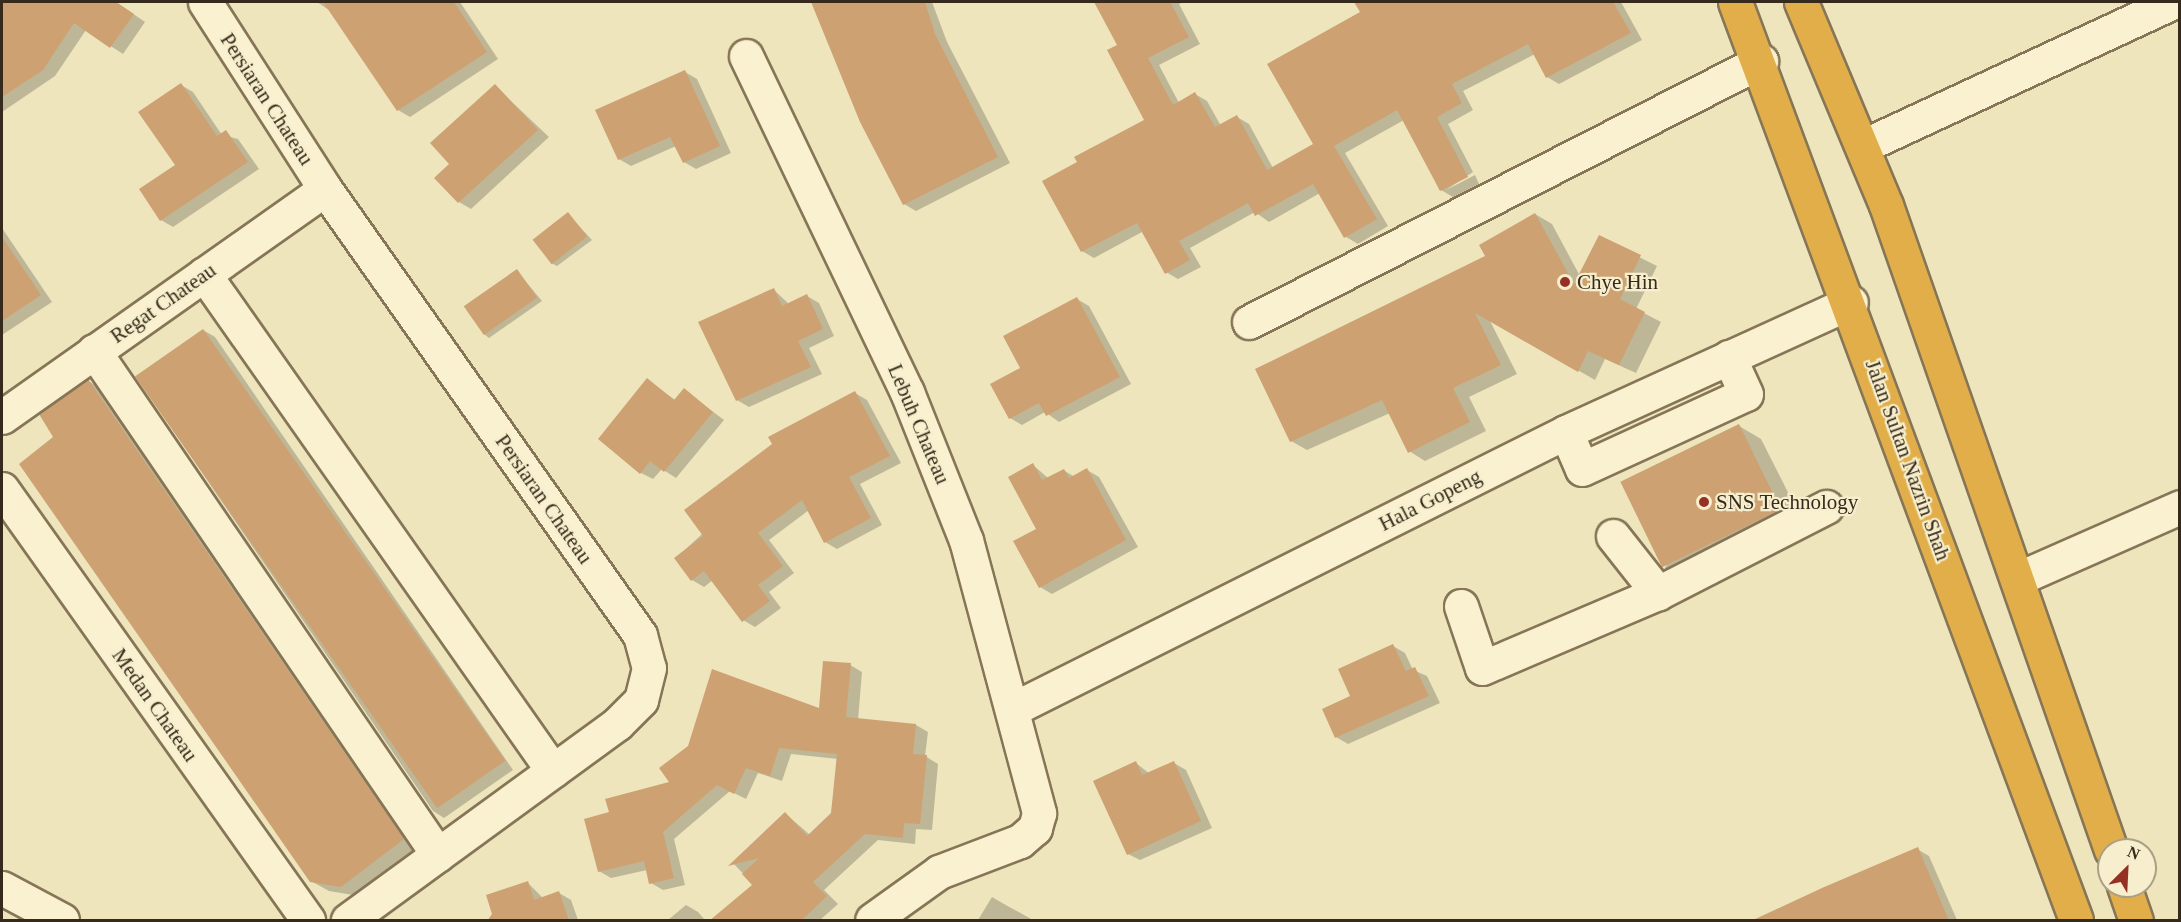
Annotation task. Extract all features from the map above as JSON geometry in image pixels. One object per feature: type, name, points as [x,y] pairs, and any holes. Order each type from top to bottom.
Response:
[{"type":"highway","name":"Jalan Sultan Nazrin Shah","points":[[1735,2],[1761,61],[1851,302],[2076,921]]},
{"type":"highway","points":[[1801,2],[1863,146],[2107,838]]},
{"type":"highway","points":[[2128,898],[2136,921]]},
{"type":"street","name":"Persiaran Chateau","points":[[205,2],[325,189],[640,634],[649,668],[641,700],[553,771],[348,921]]},
{"type":"street","points":[[1863,146],[2135,8],[2173,2]]},
{"type":"street","name":"Lebuh Chateau","points":[[746,56],[907,392],[966,540],[1039,813],[1035,828],[1020,841],[939,872],[872,921]]},
{"type":"street","points":[[1250,321],[1761,61]]},
{"type":"street","name":"Regat Chateau","points":[[2,417],[325,189]]},
{"type":"street","points":[[204,274],[553,771]]},
{"type":"street","name":"Hala Gopeng","points":[[1013,709],[1566,432],[1851,302]]},
{"type":"street","points":[[94,351],[438,855]]},
{"type":"street","name":"Medan Chateau","points":[[2,489],[308,921]]},
{"type":"street","points":[[1461,606],[1482,668],[1658,593],[1826,507]]},
{"type":"street","points":[[2017,579],[2180,507]]},
{"type":"street","points":[[1613,536],[1658,593]]},
{"type":"street","points":[[5,897],[62,921]]},
{"type":"building","points":[[2,2],[116,2],[134,14],[110,48],[74,23],[43,70],[2,97]]},
{"type":"building","points":[[323,2],[454,2],[487,52],[397,111]]},
{"type":"building","points":[[811,2],[925,2],[935,34],[998,157],[903,205],[860,122]]},
{"type":"building","points":[[1094,2],[1170,2],[1189,37],[1148,58],[1173,105],[1195,92],[1215,127],[1237,115],[1267,170],[1313,144],[1267,64],[1360,12],[1354,2],[1613,2],[1631,33],[1546,78],[1528,44],[1452,84],[1462,103],[1437,117],[1468,177],[1440,191],[1397,110],[1334,146],[1377,219],[1344,238],[1313,184],[1255,216],[1248,203],[1179,241],[1190,260],[1165,274],[1137,223],[1081,252],[1042,181],[1077,162],[1074,157],[1144,120],[1107,50],[1117,45]]},
{"type":"building","points":[[685,70],[720,146],[683,163],[670,137],[618,160],[595,110]]},
{"type":"building","points":[[181,83],[217,136],[226,130],[248,162],[160,221],[139,189],[175,165],[138,112]]},
{"type":"building","points":[[495,84],[538,130],[458,203],[434,178],[449,164],[430,143]]},
{"type":"building","points":[[568,212],[587,236],[552,264],[533,240]]},
{"type":"building","points":[[1535,213],[1574,284],[1599,235],[1641,255],[1620,299],[1645,312],[1619,365],[1588,351],[1578,372],[1475,313],[1501,365],[1453,388],[1470,422],[1408,453],[1382,400],[1290,442],[1255,369],[1485,256],[1479,245]]},
{"type":"building","points":[[2,237],[41,295],[2,321]]},
{"type":"building","points":[[517,269],[537,298],[484,335],[464,306]]},
{"type":"building","points":[[774,288],[782,306],[807,294],[823,329],[798,341],[811,367],[736,401],[698,322]]},
{"type":"building","points":[[1077,297],[1120,377],[1046,416],[1039,403],[1009,419],[990,384],[1020,368],[1003,336]]},
{"type":"building","points":[[203,329],[505,761],[437,808],[135,377]]},
{"type":"building","points":[[647,378],[674,400],[684,388],[713,412],[664,472],[650,461],[640,474],[598,439]]},
{"type":"building","points":[[88,379],[404,839],[341,887],[310,882],[19,464],[53,437],[39,414]]},
{"type":"building","points":[[855,391],[890,456],[849,477],[871,518],[824,543],[802,500],[758,533],[783,566],[758,585],[770,601],[742,622],[704,571],[691,581],[674,558],[703,536],[684,510],[772,444],[768,437]]},
{"type":"building","name":"SNS Technology","points":[[1739,424],[1781,509],[1662,567],[1620,482]]},
{"type":"building","points":[[1033,463],[1042,480],[1064,469],[1069,478],[1087,468],[1126,540],[1039,588],[1013,541],[1036,529],[1008,477]]},
{"type":"building","points":[[1393,644],[1406,671],[1415,667],[1429,696],[1335,738],[1322,709],[1350,696],[1338,669]]},
{"type":"building","points":[[823,661],[851,663],[846,717],[916,724],[913,754],[927,755],[920,824],[904,823],[903,838],[865,834],[813,882],[827,896],[801,921],[709,921],[752,885],[742,874],[759,858],[728,866],[785,812],[807,836],[831,813],[837,754],[779,748],[770,776],[746,768],[734,794],[717,785],[663,832],[674,878],[649,884],[644,861],[598,872],[584,819],[609,812],[605,799],[669,782],[659,768],[688,746],[712,669],[819,708]]},
{"type":"building","points":[[1136,761],[1142,775],[1174,761],[1201,821],[1127,855],[1093,781]]},
{"type":"building","points":[[1918,847],[1949,921],[1751,921],[1822,888]]},
{"type":"building","points":[[528,881],[534,900],[559,891],[569,921],[487,921],[492,914],[486,895]]},
{"type":"place","name":"Chye Hin","points":[[1565,282]]},
{"type":"place","name":"SNS Technology","points":[[1704,502]]}]
